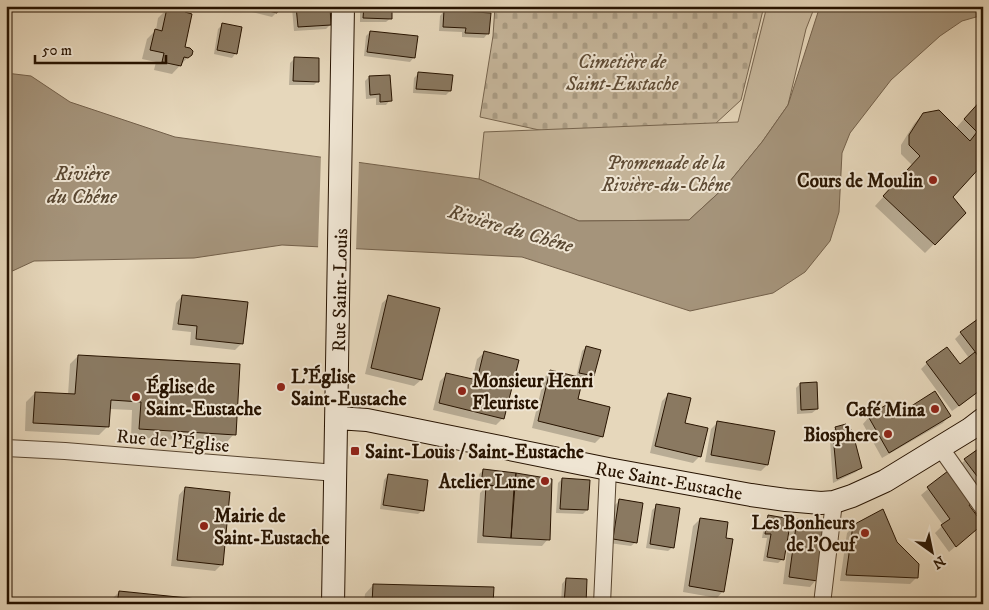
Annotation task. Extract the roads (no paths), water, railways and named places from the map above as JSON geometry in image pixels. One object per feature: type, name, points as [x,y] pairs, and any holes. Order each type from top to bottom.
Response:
[{"type":"street","name":"Rue Saint-Louis","points":[[333,604],[342,156],[343,6]]},
{"type":"street","name":"Rue Saint-Eustache","points":[[337,418],[367,420],[608,469],[777,499],[821,503],[834,502],[852,496],[885,481],[983,419]]},
{"type":"street","points":[[940,447],[983,508]]},
{"type":"street","name":"Rue de l'Église","points":[[6,448],[336,473]]},
{"type":"street","points":[[602,604],[608,469]]},
{"type":"street","points":[[822,604],[834,502]]},
{"type":"water","name":"Rivière du Chêne","points":[[820,6],[983,6],[983,15],[962,21],[940,36],[891,80],[850,133],[842,153],[839,212],[830,241],[805,272],[773,293],[690,311],[522,257],[282,245],[194,258],[34,261],[6,274],[6,73],[31,76],[70,102],[175,137],[479,179],[579,221],[689,220],[726,186],[762,142],[788,105]]},
{"type":"place","name":"Cours de Moulin","points":[[933,180]]},
{"type":"place","name":"L'Église Saint-Eustache","points":[[281,387]]},
{"type":"place","name":"Monsieur Henri Fleuriste","points":[[462,391]]},
{"type":"place","name":"Église de Saint-Eustache","points":[[136,397]]},
{"type":"place","name":"Café Mina","points":[[935,409]]},
{"type":"place","name":"Biosphere","points":[[888,434]]},
{"type":"place","name":"Saint-Louis / Saint-Eustache","points":[[355,451]]},
{"type":"place","name":"Atelier Lune","points":[[545,481]]},
{"type":"place","name":"Mairie de Saint-Eustache","points":[[204,526]]},
{"type":"place","name":"Les Bonheurs de l'Oeuf","points":[[865,533]]},
{"type":"park label","name":"Cimetière de Saint-Eustache","points":[[622,72]]},
{"type":"park label","name":"Promenade de la Rivière-du-Chêne","points":[[666,173]]}]
